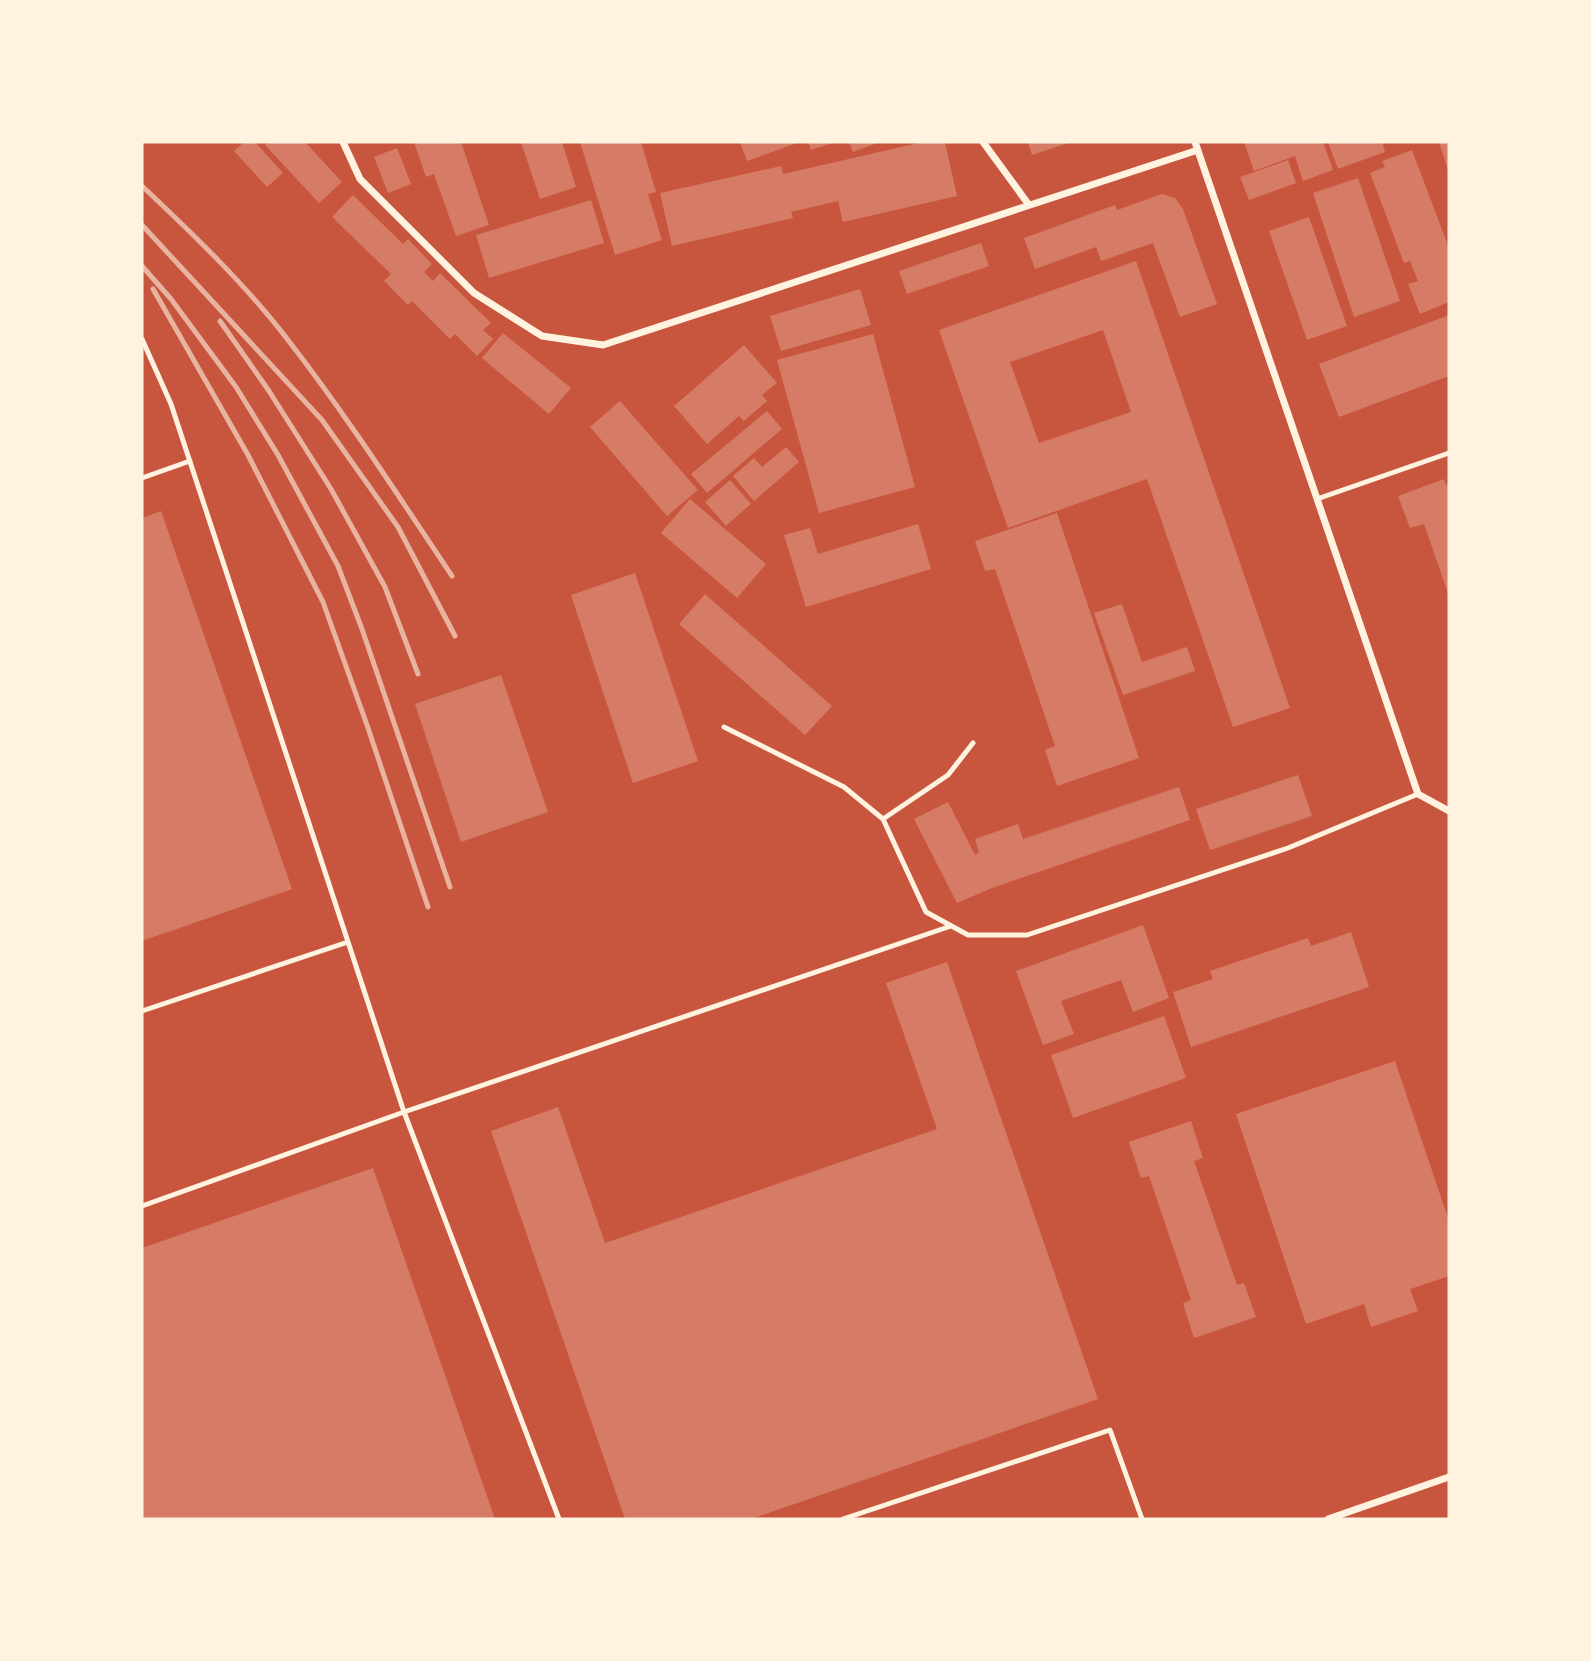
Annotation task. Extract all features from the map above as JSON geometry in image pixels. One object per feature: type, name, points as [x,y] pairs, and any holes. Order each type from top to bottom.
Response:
[{"type":"street","points":[[343,142],[360,179],[474,293],[542,336],[603,345],[1029,205],[1196,146],[1418,794],[1449,811]]},
{"type":"street","points":[[983,142],[1029,205]]},
{"type":"street","points":[[1328,1519],[1449,1477]]},
{"type":"lane","points":[[142,339],[171,404],[404,1112],[559,1519]]},
{"type":"lane","points":[[1317,499],[1449,453]]},
{"type":"lane","points":[[142,478],[190,461]]},
{"type":"lane","points":[[724,727],[844,787],[883,818],[926,912],[968,935],[1027,934],[1288,848],[1418,794]]},
{"type":"lane","points":[[883,818],[948,775],[973,743]]},
{"type":"lane","points":[[142,1206],[404,1112],[951,926]]},
{"type":"lane","points":[[142,1011],[348,942]]},
{"type":"lane","points":[[843,1519],[1110,1430],[1142,1519]]},
{"type":"building","points":[[244,142],[255,142],[283,173],[267,187],[234,151]]},
{"type":"building","points":[[268,142],[305,142],[342,182],[319,203],[265,145]]},
{"type":"building","points":[[414,142],[461,142],[489,225],[456,236],[434,174],[426,177]]},
{"type":"building","points":[[521,142],[562,142],[576,187],[540,199]]},
{"type":"building","points":[[580,142],[641,142],[656,192],[648,194],[662,240],[615,255]]},
{"type":"building","points":[[740,142],[800,142],[747,161]]},
{"type":"building","points":[[808,142],[835,142],[811,150]]},
{"type":"building","points":[[849,142],[880,142],[853,152]]},
{"type":"building","points":[[923,142],[945,142],[957,196],[843,222],[838,201],[791,212],[793,218],[672,246],[660,193],[781,166],[783,174]]},
{"type":"building","points":[[1028,142],[1071,142],[1032,155]]},
{"type":"building","points":[[1244,142],[1323,142],[1333,170],[1303,181],[1295,156],[1254,171]]},
{"type":"building","points":[[1328,142],[1382,142],[1385,152],[1338,169]]},
{"type":"building","points":[[1439,142],[1449,142],[1449,173]]},
{"type":"building","points":[[397,148],[411,184],[388,193],[374,157]]},
{"type":"building","points":[[1412,150],[1449,248],[1449,302],[1420,314],[1408,284],[1418,281],[1410,261],[1404,263],[1370,173],[1385,167],[1382,161]]},
{"type":"building","points":[[1288,160],[1296,183],[1249,200],[1240,177]]},
{"type":"building","points":[[1358,178],[1400,301],[1354,317],[1313,193]]},
{"type":"building","points":[[1162,194],[1175,198],[1183,209],[1217,304],[1180,317],[1153,243],[1101,261],[1096,247],[1035,269],[1024,238],[1115,205],[1117,210]]},
{"type":"building","points":[[353,195],[403,244],[408,239],[432,264],[424,272],[433,281],[440,273],[491,323],[483,330],[493,339],[477,356],[455,334],[450,339],[412,301],[408,305],[384,281],[391,274],[332,217]]},
{"type":"building","points":[[591,200],[604,243],[489,278],[476,235]]},
{"type":"building","points":[[1309,217],[1347,326],[1307,340],[1269,231]]},
{"type":"building","points":[[981,243],[989,266],[907,294],[899,271]]},
{"type":"building","points":[[1136,261],[1290,708],[1233,727],[1147,479],[1008,528],[939,330]],"holes":[[[1103,330],[1131,412],[1039,443],[1010,362]]]},
{"type":"building","points":[[860,289],[871,325],[781,351],[770,316]]},
{"type":"building","points":[[1449,315],[1449,376],[1339,417],[1319,364]]},
{"type":"building","points":[[503,333],[571,388],[549,414],[482,358]]},
{"type":"building","points":[[873,334],[915,487],[819,513],[777,360]]},
{"type":"building","points":[[744,345],[777,383],[762,395],[767,401],[744,421],[739,416],[707,444],[674,406]]},
{"type":"building","points":[[620,401],[698,490],[667,516],[590,427]]},
{"type":"building","points":[[767,411],[782,429],[707,493],[691,474]]},
{"type":"building","points":[[786,447],[799,462],[754,501],[733,476],[754,458],[762,467]]},
{"type":"building","points":[[1444,479],[1446,485],[1449,484],[1449,596],[1424,524],[1410,528],[1398,496]]},
{"type":"building","points":[[730,480],[751,504],[726,526],[705,502]]},
{"type":"building","points":[[690,499],[766,564],[737,598],[661,533]]},
{"type":"building","points":[[161,511],[292,889],[142,941],[142,518]]},
{"type":"building","points":[[1057,513],[1139,758],[1057,786],[1045,750],[1055,746],[995,569],[985,571],[975,541]]},
{"type":"building","points":[[918,524],[931,569],[806,607],[784,535],[810,528],[818,554]]},
{"type":"building","points":[[635,573],[698,761],[633,783],[571,595]]},
{"type":"building","points":[[705,594],[832,706],[805,735],[679,624]]},
{"type":"building","points":[[1122,604],[1142,662],[1187,647],[1195,671],[1123,695],[1094,613]]},
{"type":"building","points":[[501,675],[548,812],[461,842],[415,704]]},
{"type":"building","points":[[1298,775],[1312,816],[1210,850],[1196,809]]},
{"type":"building","points":[[1179,787],[1190,820],[992,888],[957,903],[914,819],[948,802],[975,855],[979,852],[975,839],[1018,824],[1023,839]]},
{"type":"building","points":[[1143,925],[1169,998],[1133,1012],[1121,980],[1061,1001],[1074,1034],[1043,1045],[1016,971]]},
{"type":"building","points":[[1351,932],[1369,987],[1191,1047],[1173,992],[1213,979],[1210,971],[1308,938],[1311,946]]},
{"type":"building","points":[[947,962],[1098,1399],[751,1519],[625,1519],[491,1131],[558,1107],[605,1243],[937,1129],[886,983]]},
{"type":"building","points":[[1164,1016],[1186,1078],[1073,1118],[1051,1055]]},
{"type":"building","points":[[1395,1061],[1449,1221],[1449,1276],[1410,1289],[1418,1311],[1371,1327],[1364,1304],[1306,1324],[1236,1114]]},
{"type":"building","points":[[1191,1121],[1203,1158],[1194,1161],[1237,1285],[1244,1283],[1256,1317],[1194,1338],[1183,1303],[1191,1300],[1149,1176],[1141,1178],[1129,1142]]},
{"type":"building","points":[[373,1168],[495,1519],[142,1519],[142,1248]]},
{"type":"railway","points":[[142,186],[200,241],[272,319],[352,427],[452,576]]},
{"type":"railway","points":[[142,225],[322,420],[398,527],[455,636]]},
{"type":"railway","points":[[142,266],[171,299],[236,387],[278,455],[338,566],[450,887]]},
{"type":"railway","points":[[153,289],[248,455],[323,602],[428,907]]},
{"type":"railway","points":[[220,321],[269,391],[331,489],[385,587],[418,674]]}]
